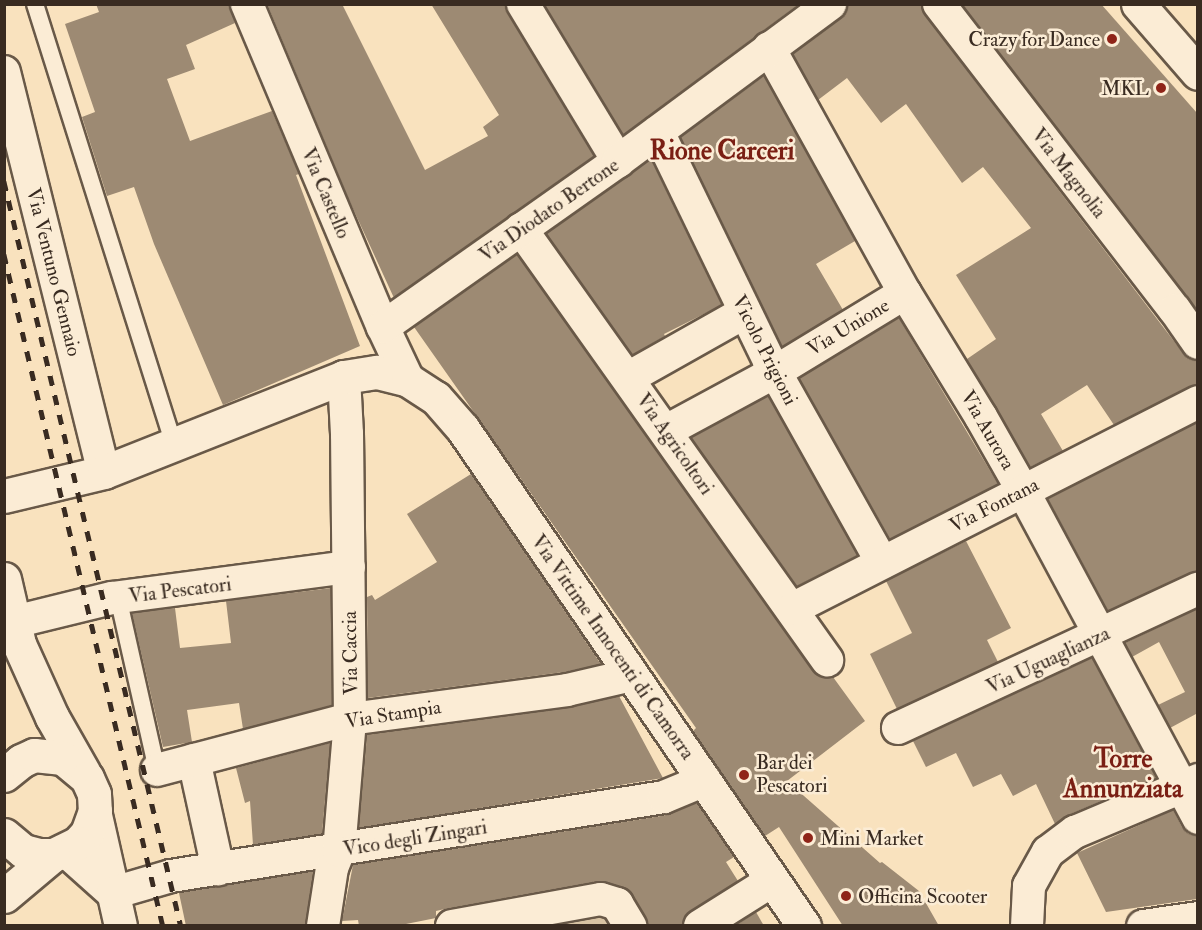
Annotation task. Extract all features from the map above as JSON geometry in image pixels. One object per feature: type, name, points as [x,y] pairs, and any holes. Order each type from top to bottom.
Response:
[{"type":"street","name":"Via Castello","points":[[247,4],[382,327],[408,380]]},
{"type":"street","points":[[523,4],[618,162]]},
{"type":"street","name":"Via Diodato Bertone","points":[[382,327],[618,162],[830,4]]},
{"type":"street","name":"Via Magnolia","points":[[939,4],[1175,310],[1197,343]]},
{"type":"street","points":[[1138,4],[1197,73]]},
{"type":"street","name":"Via Aurora","points":[[769,48],[905,293],[981,417],[1023,491],[1101,636],[1190,784],[1197,818]]},
{"type":"street","name":"Via Ventuno Gennaio","points":[[4,72],[94,475]]},
{"type":"street","name":"Vicolo Prigioni","points":[[658,132],[775,372],[882,562]]},
{"type":"street","name":"Via Agricoltori","points":[[522,229],[827,660]]},
{"type":"street","name":"Via Unione","points":[[666,432],[775,372],[905,293]]},
{"type":"street","points":[[628,378],[745,312]]},
{"type":"street","points":[[16,494],[94,475],[344,377],[377,372],[408,380]]},
{"type":"street","name":"Via Caccia","points":[[323,926],[332,868],[339,851],[350,719],[344,377]]},
{"type":"street","name":"Via Vittime Innocenti di Camorra","points":[[408,380],[435,398],[463,429],[804,926]]},
{"type":"street","name":"Via Fontana","points":[[792,609],[1197,402]]},
{"type":"street","name":"Via Pescatori","points":[[17,633],[118,597],[349,567]]},
{"type":"street","points":[[4,579],[17,633],[52,717],[94,794],[95,811],[119,891],[121,926]]},
{"type":"street","name":"Via Uguaglianza","points":[[898,728],[1101,636],[1197,589]]},
{"type":"street","points":[[4,675],[17,633]]},
{"type":"street","name":"Via Stampia","points":[[157,770],[350,719],[567,690],[632,675]]},
{"type":"street","points":[[4,775],[21,760],[34,755],[49,755],[63,758],[87,778]]},
{"type":"street","points":[[194,760],[218,869]]},
{"type":"street","name":"Vico degli Zingari","points":[[119,891],[171,876],[339,851],[664,797],[705,780]]},
{"type":"street","points":[[1027,926],[1029,886],[1048,852],[1076,832],[1190,784]]},
{"type":"street","points":[[4,896],[23,878],[87,833],[95,811]]},
{"type":"street","points":[[4,835],[22,850],[39,855],[60,853],[119,891]]},
{"type":"street","points":[[700,926],[773,880]]},
{"type":"street","points":[[452,926],[601,899],[617,904],[630,926]]},
{"type":"street","points":[[1143,926],[1197,919]]},
{"type":"lane","points":[[34,4],[174,444]]},
{"type":"lane","points":[[118,597],[157,770]]},
{"type":"shaded area","points":[[613,910],[622,926],[536,926]]},
{"type":"building","points":[[96,4],[229,4],[235,23],[186,45],[195,69],[167,79],[190,141],[272,111],[299,174],[296,175],[360,346],[223,405],[154,244],[134,187],[107,196],[106,193],[82,117],[95,112],[65,24],[99,12]]},
{"type":"building","points":[[267,4],[342,4],[425,170],[488,136],[483,127],[499,115],[431,4],[505,4],[508,13],[594,156],[394,298],[349,200]]},
{"type":"building","points":[[544,4],[799,4],[623,135]]},
{"type":"building","points":[[848,4],[921,4],[925,15],[1183,353],[1197,361],[1197,384],[1114,425],[1087,385],[1041,414],[1063,451],[1030,467],[967,359],[996,339],[956,275],[1031,228],[983,167],[962,183],[906,104],[881,123],[847,78],[818,100],[793,54],[841,18]]},
{"type":"building","points":[[962,4],[1101,4],[1197,113],[1197,311]]},
{"type":"building","points":[[764,76],[855,241],[816,264],[843,310],[782,347],[680,137]]},
{"type":"building","points":[[651,159],[722,305],[664,334],[665,336],[632,355],[546,234]]},
{"type":"building","points":[[517,254],[812,670],[820,677],[833,677],[865,721],[787,781],[880,863],[882,862],[919,891],[939,926],[843,926],[779,827],[765,836],[693,731],[696,728],[414,327]]},
{"type":"building","points":[[899,318],[998,484],[890,539],[799,378]]},
{"type":"building","points":[[768,396],[858,555],[797,586],[691,438]]},
{"type":"building","points":[[1197,422],[1197,571],[1108,611],[1048,499]]},
{"type":"building","points":[[471,474],[601,664],[564,672],[368,698],[367,597],[372,595],[375,600],[437,562],[407,514]]},
{"type":"building","points":[[966,541],[1011,628],[987,640],[998,662],[897,709],[870,654],[912,633],[886,581]]},
{"type":"building","points":[[331,588],[332,705],[243,729],[239,703],[187,710],[192,742],[163,747],[132,613],[175,608],[180,648],[231,643],[226,601]]},
{"type":"building","points":[[1197,609],[1197,716],[1196,714],[1170,728],[1158,705],[1185,692],[1159,642],[1132,657],[1125,643]]},
{"type":"building","points":[[1092,658],[1156,778],[1068,815],[1055,824],[1036,784],[1013,796],[1001,774],[973,787],[956,753],[926,767],[913,741]]},
{"type":"building","points":[[619,696],[663,778],[359,828],[367,735],[569,708]]},
{"type":"building","points":[[330,743],[322,834],[253,845],[250,801],[245,803],[236,768]]},
{"type":"building","points":[[697,803],[734,857],[726,862],[738,881],[690,911],[684,917],[682,926],[648,926],[632,894],[622,887],[598,881],[449,908],[436,911],[436,918],[396,926],[359,926],[358,920],[342,921],[353,865],[667,815]]},
{"type":"building","points":[[1173,810],[1182,827],[1189,834],[1197,836],[1197,899],[1106,912],[1077,853]]},
{"type":"building","points":[[313,871],[305,926],[186,926],[179,893]]},
{"type":"building","points":[[756,912],[764,926],[735,926]]},
{"type":"railway","points":[[4,181],[181,926]]},
{"type":"railway","points":[[4,254],[163,926]]},
{"type":"place","name":"Crazy for Dance","points":[[1112,39]]},
{"type":"place","name":"MKL","points":[[1161,88]]},
{"type":"place","name":"Bar dei Pescatori","points":[[744,775]]},
{"type":"place","name":"Mini Market","points":[[808,838]]},
{"type":"place","name":"Officina Scooter","points":[[846,896]]},
{"type":"district","name":"Rione Carceri","points":[[722,152]]},
{"type":"district","name":"Torre Annunziata","points":[[1123,775]]}]
